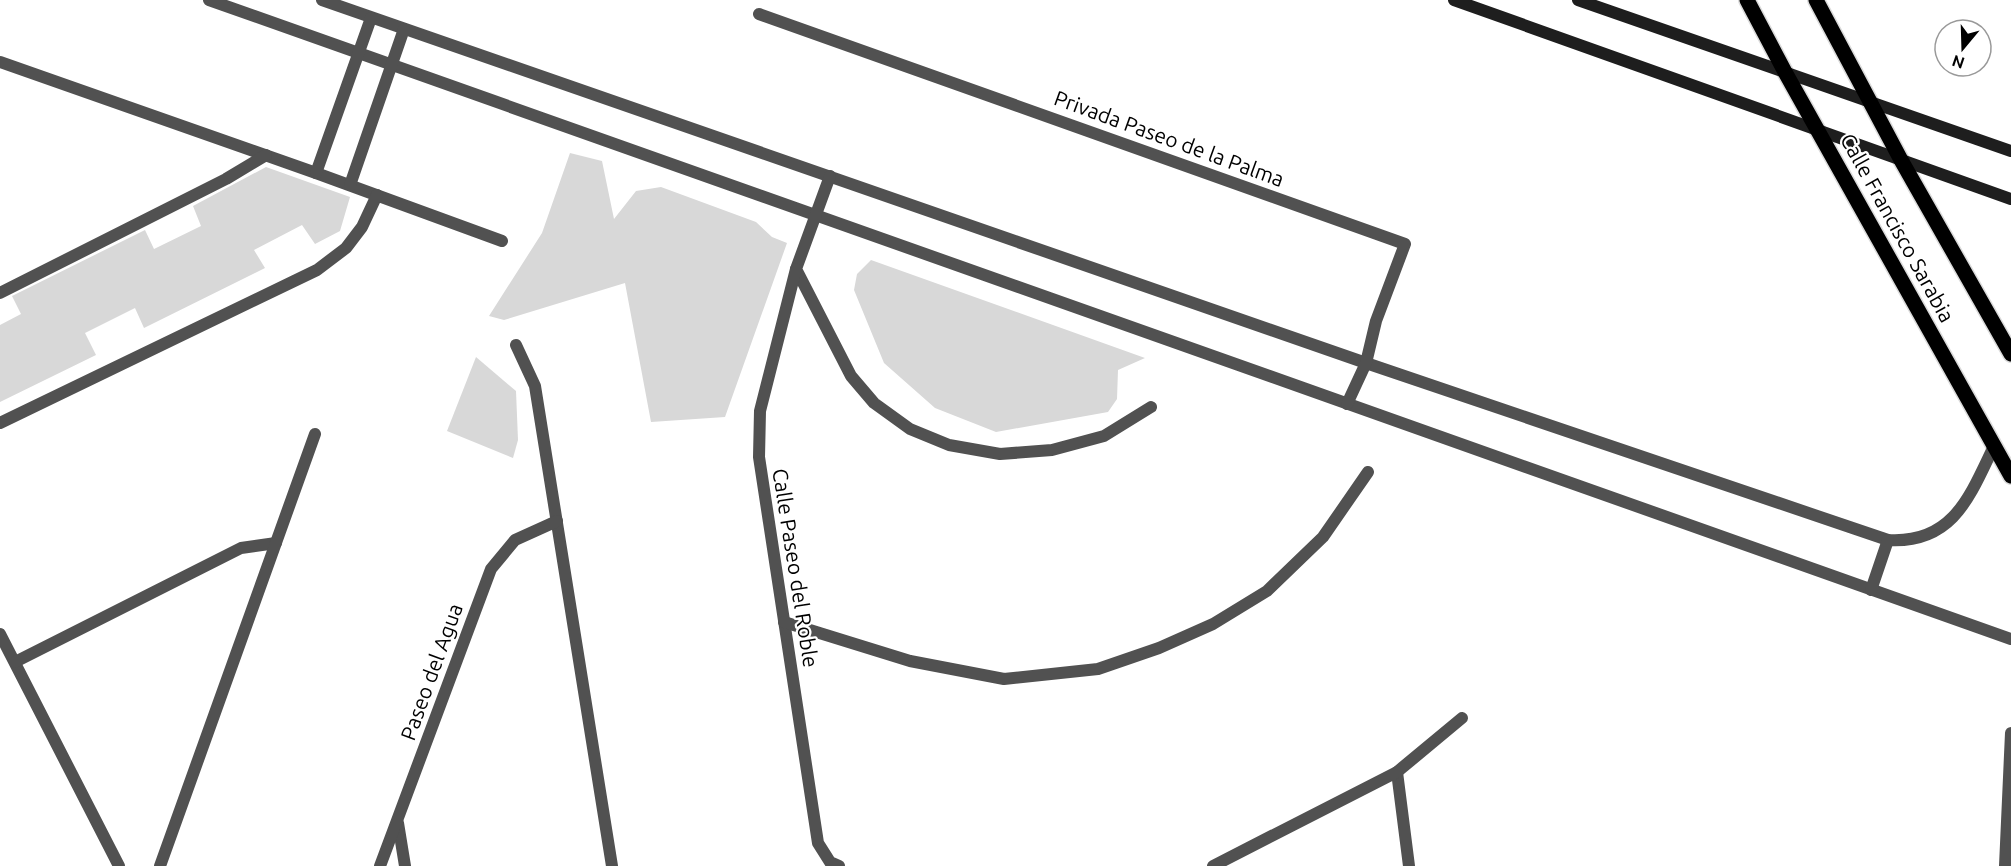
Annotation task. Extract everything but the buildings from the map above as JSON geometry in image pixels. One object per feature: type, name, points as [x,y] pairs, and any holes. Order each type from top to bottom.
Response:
[{"type":"main road","points":[[1454,0],[2011,199]]},
{"type":"main road","points":[[1578,0],[2011,151]]},
{"type":"main road","name":"Calle Francisco Sarabia","points":[[1747,0],[2011,476]]},
{"type":"main road","name":"Calle Francisco Sarabia","points":[[1816,0],[1901,160],[2011,354]]},
{"type":"street","points":[[209,0],[2011,639]]},
{"type":"street","points":[[322,0],[1366,363],[1888,540],[1908,542],[1934,532],[1955,517],[1973,490],[1994,446]]},
{"type":"street","name":"Privada Paseo de la Palma","points":[[759,14],[1405,244],[1376,321],[1366,363],[1347,404]]},
{"type":"street","points":[[316,173],[371,18]]},
{"type":"street","points":[[350,185],[404,29]]},
{"type":"street","points":[[0,62],[502,241]]},
{"type":"street","points":[[0,293],[226,179],[266,155]]},
{"type":"street","name":"Calle Paseo del Roble","points":[[830,176],[796,269],[760,411],[759,457],[818,843],[830,862],[839,866]]},
{"type":"street","points":[[0,423],[318,270],[346,248],[362,227],[376,195]]},
{"type":"street","points":[[796,269],[851,376],[874,404],[910,429],[949,445],[1000,454],[1052,450],[1104,436],[1151,407]]},
{"type":"street","points":[[516,345],[535,386],[612,866]]},
{"type":"street","points":[[160,866],[315,434]]},
{"type":"street","points":[[784,622],[910,662],[1004,679],[1098,669],[1159,648],[1213,624],[1267,591],[1323,537],[1368,472]]},
{"type":"street","name":"Paseo del Agua","points":[[380,866],[491,569],[515,540],[557,521]]},
{"type":"street","points":[[1871,590],[1888,540]]},
{"type":"street","points":[[15,662],[241,548],[276,543]]},
{"type":"street","points":[[0,634],[119,866]]},
{"type":"street","points":[[1213,866],[1397,772],[1462,718]]},
{"type":"street","points":[[2005,866],[2011,733]]},
{"type":"street","points":[[1397,772],[1409,866]]},
{"type":"street","points":[[397,821],[405,866]]},
{"type":"shaded area","points":[[570,153],[602,161],[614,219],[636,191],[661,187],[756,222],[772,237],[787,243],[725,417],[651,422],[625,283],[504,320],[489,316],[542,233]]},
{"type":"shaded area","points":[[266,167],[350,197],[340,231],[315,244],[302,225],[254,250],[265,268],[144,328],[135,308],[85,333],[96,355],[0,402],[0,325],[21,314],[12,296],[145,230],[154,249],[201,226],[193,206]]},
{"type":"shaded area","points":[[871,260],[1145,358],[1118,370],[1117,399],[1108,412],[996,432],[935,408],[884,363],[854,290],[857,274]]},
{"type":"shaded area","points":[[476,357],[516,391],[518,440],[513,458],[447,431]]}]
